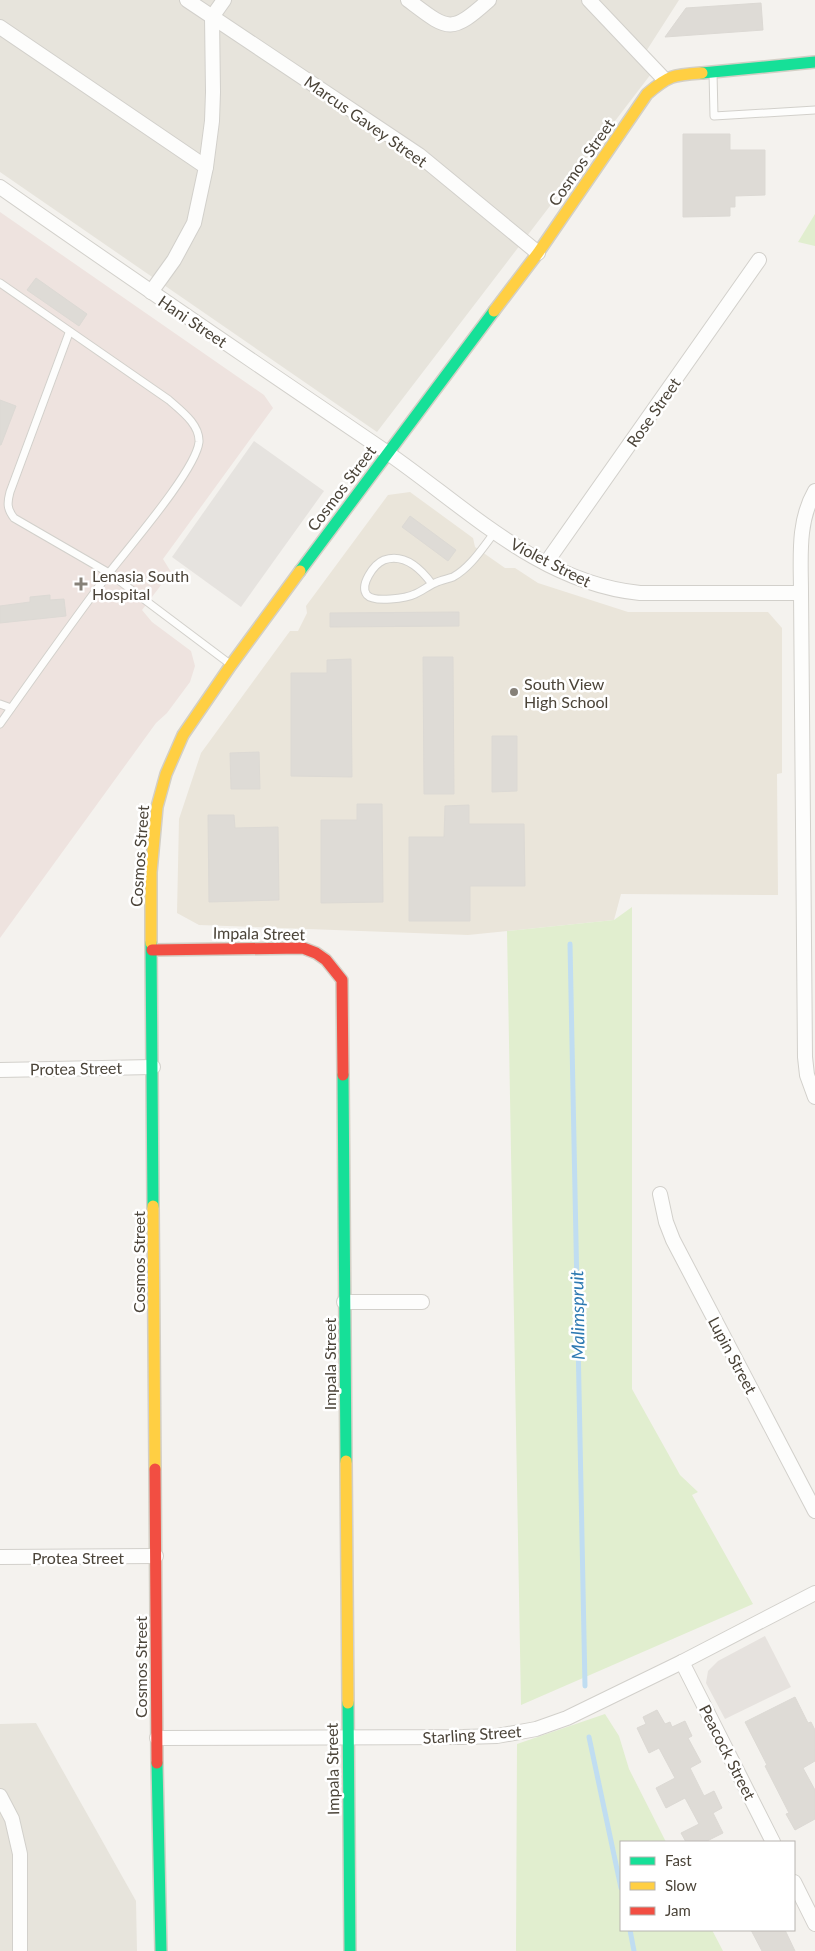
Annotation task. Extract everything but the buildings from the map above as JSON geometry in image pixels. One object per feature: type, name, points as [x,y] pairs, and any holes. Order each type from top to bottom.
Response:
[{"type":"street","name":"Marcus Gavey Street","points":[[187,0],[418,155],[538,253]]},
{"type":"street","points":[[151,292],[174,260],[194,223],[206,167],[213,92],[212,17],[224,0]]},
{"type":"street","points":[[408,0],[434,20],[452,25],[467,20],[489,0]]},
{"type":"street","points":[[589,0],[664,78],[678,74],[815,62]]},
{"type":"street","points":[[0,27],[206,167]]},
{"type":"street","name":"Cosmos Street","points":[[161,1951],[157,1738],[151,872],[157,806],[164,782],[183,735],[231,665],[538,253],[648,94],[664,78]]},
{"type":"street","name":"Hani Street","points":[[0,187],[151,292],[388,452]]},
{"type":"street","name":"Rose Street","points":[[546,564],[759,260]]},
{"type":"street","name":"Violet Street","points":[[388,452],[518,548],[546,564],[581,580],[620,591],[640,593],[801,593]]},
{"type":"street","points":[[815,490],[805,511],[802,525],[801,593],[805,1057],[807,1075],[815,1096]]},
{"type":"street","name":"Impala Street","points":[[152,950],[303,948],[324,957],[334,966],[342,980],[350,1951]]},
{"type":"street","name":"Protea Street","points":[[0,1070],[152,1067]]},
{"type":"street","name":"Lupin Street","points":[[660,1194],[666,1222],[673,1240],[815,1512]]},
{"type":"street","points":[[344,1302],[422,1302]]},
{"type":"street","name":"Protea Street","points":[[0,1557],[156,1556]]},
{"type":"street","name":"Starling Street","points":[[157,1738],[488,1736],[536,1729],[567,1718],[682,1662],[815,1593]]},
{"type":"street","name":"Peacock Street","points":[[682,1662],[773,1841]]},
{"type":"street","points":[[0,1796],[12,1819],[20,1854],[20,1951]]},
{"type":"street","points":[[795,1884],[815,1924]]},
{"type":"lane","points":[[712,71],[714,116],[815,110]]},
{"type":"lane","points":[[0,283],[169,400],[186,415],[195,428],[199,440],[195,456],[180,480],[109,573],[0,724]]},
{"type":"lane","points":[[70,333],[10,492],[8,511],[14,518],[109,573],[231,665]]},
{"type":"lane","points":[[432,584],[414,565],[403,560],[385,560],[378,564],[369,575],[366,591],[372,598],[394,599],[414,595],[432,584],[454,576],[474,559],[495,532]]},
{"type":"lane","points":[[0,704],[11,708]]},
{"type":"shaded area","points":[[0,0],[679,0],[645,53],[654,70],[377,432],[0,172]]},
{"type":"shaded area","name":"Lenasia South Hospital","points":[[0,212],[264,395],[273,408],[163,559],[171,572],[142,610],[152,622],[191,651],[195,666],[190,682],[167,713],[156,723],[0,938]]},
{"type":"shaded area","points":[[254,441],[324,491],[241,607],[172,557]]},
{"type":"shaded area","name":"South View High School","points":[[410,492],[473,538],[475,547],[505,568],[515,568],[538,583],[628,612],[768,612],[782,628],[782,773],[777,774],[778,895],[621,894],[614,920],[468,935],[199,925],[177,913],[179,819],[201,753],[290,631],[298,631],[307,613],[306,606],[388,495]]},
{"type":"shaded area","points":[[765,1636],[791,1687],[725,1719],[706,1683],[708,1671],[718,1661]]},
{"type":"shaded area","points":[[36,1723],[136,1901],[137,1951],[0,1951],[0,1724]]},
{"type":"green space","points":[[815,214],[815,246],[798,242]]},
{"type":"green space","points":[[632,907],[632,1389],[680,1475],[698,1492],[692,1495],[753,1604],[521,1705],[507,931],[614,920]]},
{"type":"green space","points":[[605,1714],[619,1736],[629,1769],[665,1841],[620,1841],[620,1931],[713,1931],[723,1951],[516,1951],[517,1744]]},
{"type":"waterway","name":"Malimspruit","points":[[570,944],[585,1686]]},
{"type":"waterway","points":[[589,1737],[620,1883]]},
{"type":"waterway","points":[[630,1931],[634,1951]]},
{"type":"traffic: fast","points":[[702,73],[815,62]]},
{"type":"traffic: fast","points":[[300,571],[494,311]]},
{"type":"traffic: fast","points":[[151,943],[153,1206]]},
{"type":"traffic: fast","points":[[343,1075],[346,1461]]},
{"type":"traffic: fast","points":[[348,1703],[350,1951]]},
{"type":"traffic: fast","points":[[157,1763],[161,1951]]},
{"type":"traffic: slow","points":[[494,311],[538,253],[647,94],[672,77],[702,73]]},
{"type":"traffic: slow","points":[[151,943],[151,872],[157,807],[166,774],[183,735],[231,665],[300,571]]},
{"type":"traffic: slow","points":[[153,1206],[155,1469]]},
{"type":"traffic: slow","points":[[346,1461],[348,1703]]},
{"type":"traffic: jam","points":[[152,950],[303,948],[316,953],[326,960],[342,980],[343,1075]]},
{"type":"traffic: jam","points":[[155,1469],[157,1763]]},
{"type":"place","name":"Lenasia South Hospital","points":[[81,584]]},
{"type":"place","name":"South View High School","points":[[514,692]]}]
